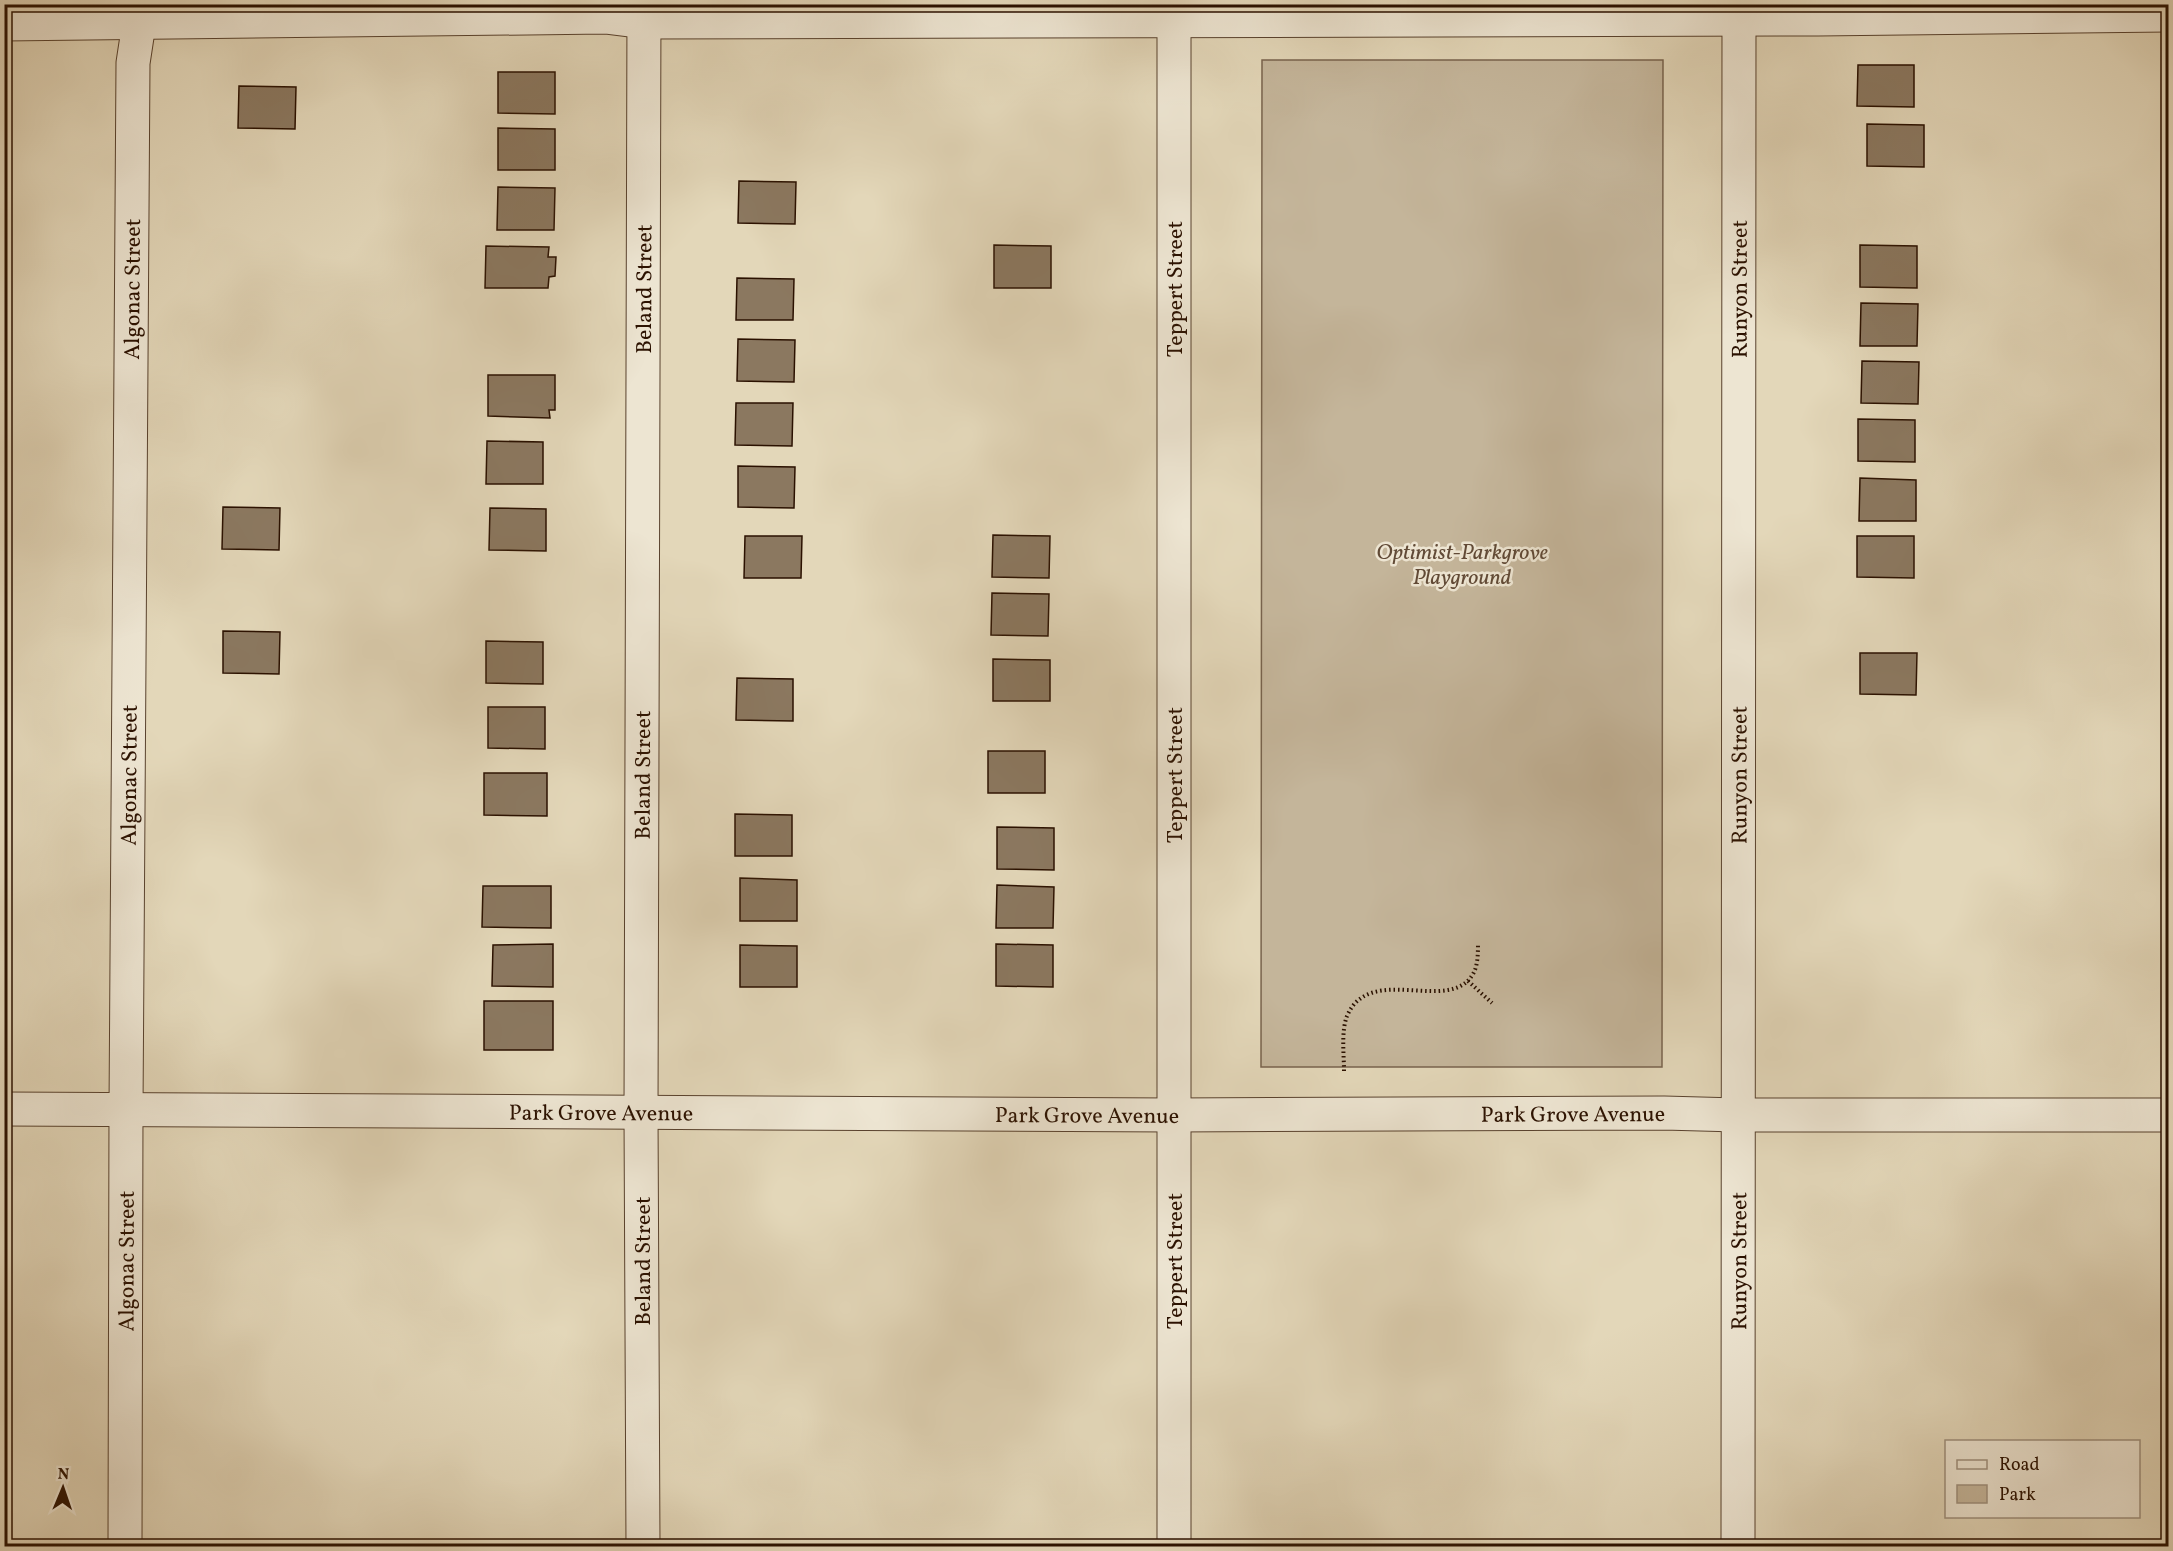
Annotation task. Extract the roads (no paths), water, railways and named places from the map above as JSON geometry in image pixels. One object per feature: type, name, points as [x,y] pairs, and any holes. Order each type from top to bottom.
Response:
[{"type":"street","points":[[4,24],[141,14],[605,17],[644,13],[1739,12],[2169,15]]},
{"type":"street","name":"Runyon Street","points":[[1738,1546],[1739,12]]},
{"type":"street","name":"Beland Street","points":[[643,1546],[641,1113],[644,13]]},
{"type":"street","name":"Teppert Street","points":[[1174,13],[1174,1546]]},
{"type":"street","name":"Algonac Street","points":[[125,1546],[133,75],[141,14]]},
{"type":"street","name":"Park Grove Avenue","points":[[4,1109],[1173,1115],[1664,1113],[2169,1115]]},
{"type":"park label","name":"Optimist-Parkgrove Playground","points":[[1462,564]]}]
